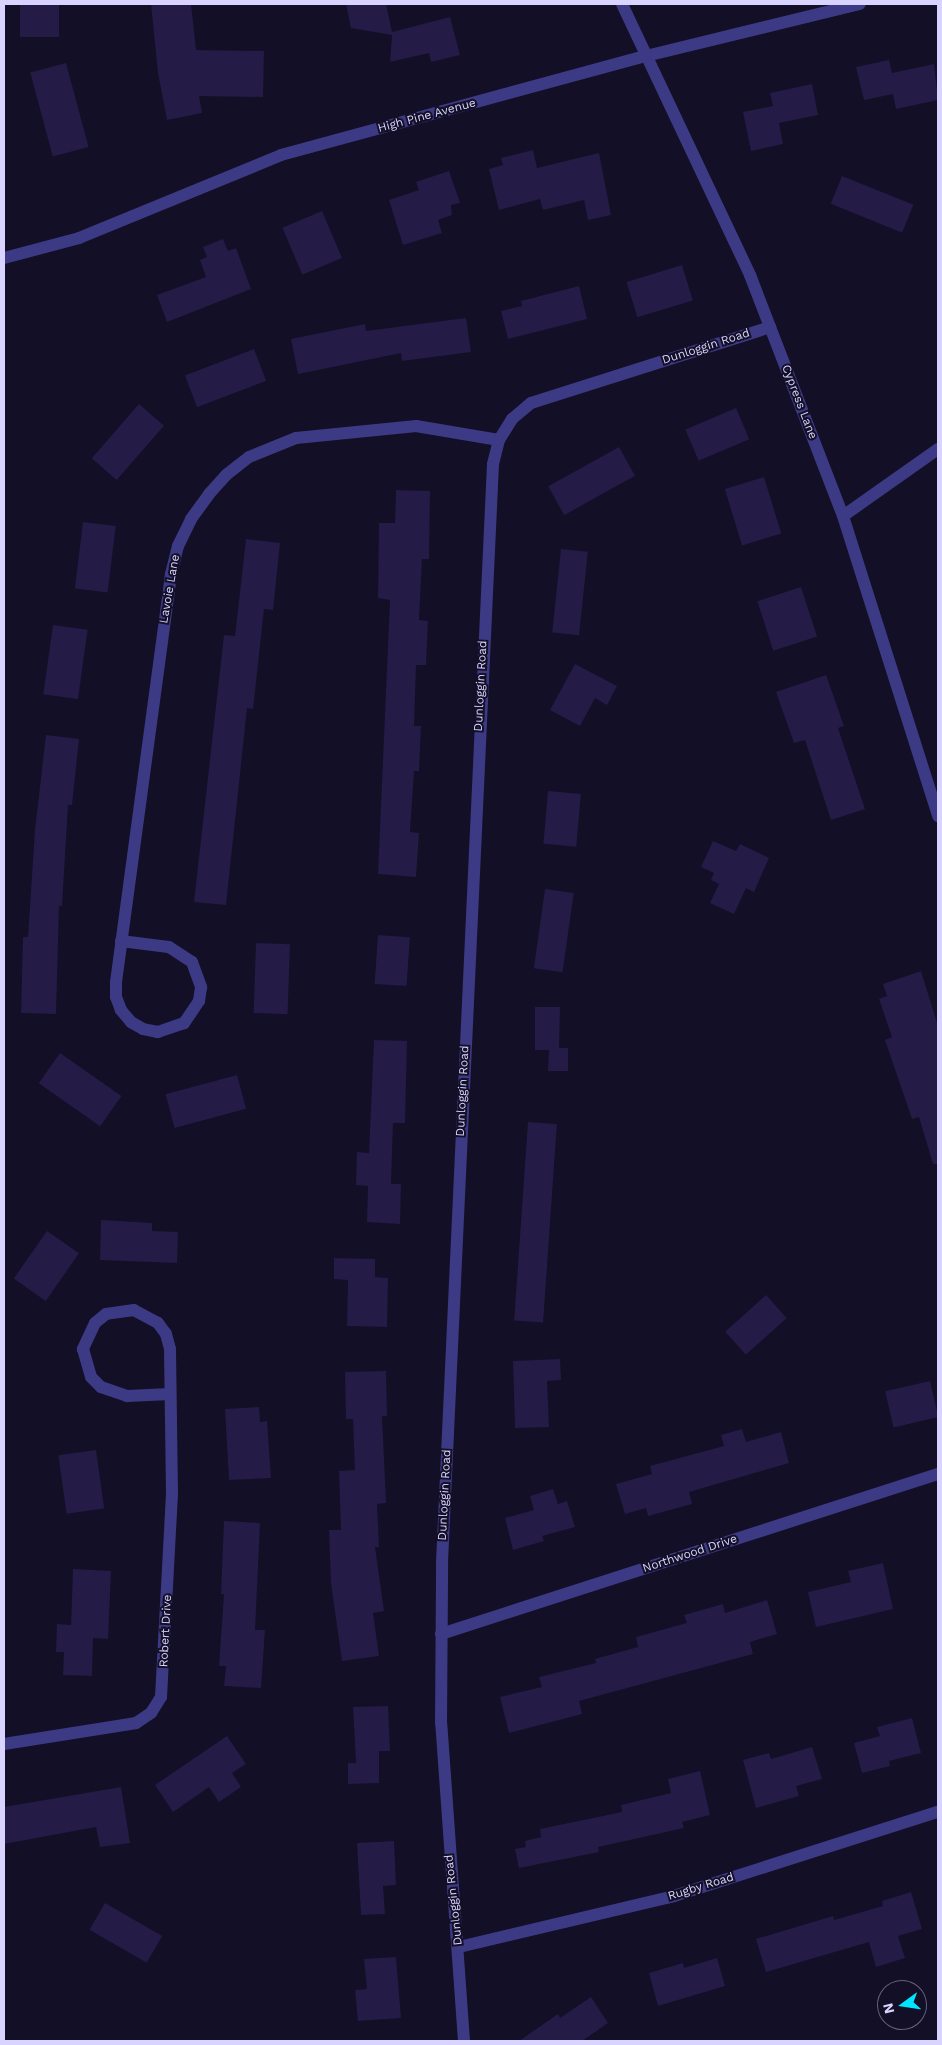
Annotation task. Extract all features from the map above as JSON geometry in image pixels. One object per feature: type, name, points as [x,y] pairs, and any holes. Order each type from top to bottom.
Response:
[{"type":"street","name":"Cypress Lane","points":[[622,4],[750,275],[843,516],[938,816]]},
{"type":"street","name":"High Pine Avenue","points":[[4,258],[79,238],[281,155],[646,56],[860,4]]},
{"type":"street","name":"Dunloggin Road","points":[[464,2041],[459,1947],[441,1723],[442,1562],[490,489],[500,440],[512,419],[531,402],[770,327]]},
{"type":"street","name":"Lavoie Lane","points":[[121,940],[169,947],[192,962],[201,987],[193,1013],[184,1023],[158,1032],[144,1029],[121,1010],[116,997],[116,982],[121,940],[171,574],[178,546],[190,520],[209,494],[226,475],[249,457],[296,438],[416,426],[500,440]]},
{"type":"street","points":[[843,516],[938,449]]},
{"type":"street","name":"Robert Drive","points":[[4,1744],[136,1723],[151,1712],[161,1697],[172,1494],[170,1349],[166,1334],[158,1323],[134,1310],[119,1310],[95,1323],[87,1335],[84,1356],[91,1377],[101,1387],[128,1396],[170,1394]]},
{"type":"street","name":"Northwood Drive","points":[[441,1634],[938,1474]]},
{"type":"street","name":"Rugby Road","points":[[459,1947],[674,1896],[938,1812]]},
{"type":"building","points":[[20,4],[59,4],[59,37],[20,37]]},
{"type":"building","points":[[151,4],[191,4],[196,50],[264,51],[263,97],[199,96],[202,113],[167,120],[158,73]]},
{"type":"building","points":[[346,4],[386,4],[392,32],[450,17],[460,55],[431,62],[429,53],[390,62],[392,35],[351,28]]},
{"type":"building","points":[[889,60],[892,73],[934,64],[938,100],[896,109],[893,94],[864,100],[856,67]]},
{"type":"building","points":[[66,63],[89,147],[53,157],[30,73]]},
{"type":"building","points":[[812,84],[818,115],[779,123],[783,144],[751,151],[743,112],[773,106],[770,93]]},
{"type":"building","points":[[533,150],[537,168],[599,153],[611,215],[588,220],[584,200],[543,210],[540,199],[499,210],[489,169],[503,165],[501,158]]},
{"type":"building","points":[[449,171],[460,203],[451,205],[452,215],[438,220],[442,233],[403,245],[389,200],[419,190],[416,182]]},
{"type":"building","points":[[842,176],[913,205],[902,233],[831,204]]},
{"type":"building","points":[[322,211],[342,258],[302,275],[282,228]]},
{"type":"building","points":[[223,239],[228,251],[236,248],[251,289],[167,322],[157,295],[206,277],[200,260],[207,257],[203,247]]},
{"type":"building","points":[[682,265],[693,300],[637,317],[627,282]]},
{"type":"building","points":[[579,286],[587,319],[508,339],[501,311],[522,306],[521,301]]},
{"type":"building","points":[[466,318],[471,352],[402,361],[401,353],[298,374],[291,339],[365,324],[366,331]]},
{"type":"building","points":[[254,349],[266,381],[197,407],[185,376]]},
{"type":"building","points":[[139,404],[164,426],[117,480],[92,458]]},
{"type":"building","points":[[736,408],[749,439],[699,461],[685,429]]},
{"type":"building","points":[[619,447],[635,476],[564,515],[548,486]]},
{"type":"building","points":[[764,477],[781,533],[742,545],[725,489]]},
{"type":"building","points":[[396,490],[430,491],[429,559],[422,559],[419,620],[428,621],[426,665],[416,665],[414,726],[421,726],[419,771],[414,771],[410,832],[419,833],[416,877],[378,874],[390,600],[378,598],[379,523],[395,523]]},
{"type":"building","points":[[83,522],[116,526],[108,593],[75,589]]},
{"type":"building","points":[[246,539],[280,543],[273,610],[264,609],[253,709],[247,708],[226,905],[194,902],[224,635],[235,636]]},
{"type":"building","points":[[561,549],[588,552],[579,635],[552,633]]},
{"type":"building","points":[[801,587],[817,636],[773,651],[757,601]]},
{"type":"building","points":[[53,625],[88,630],[78,699],[43,694]]},
{"type":"building","points":[[575,664],[617,686],[607,705],[595,698],[580,726],[550,710]]},
{"type":"building","points":[[826,675],[844,726],[838,728],[865,809],[831,820],[805,740],[794,743],[776,692]]},
{"type":"building","points":[[46,735],[79,739],[72,805],[68,805],[62,906],[59,906],[56,1014],[21,1013],[23,937],[28,937],[35,830]]},
{"type":"building","points":[[548,791],[581,794],[576,847],[543,844]]},
{"type":"building","points":[[713,841],[736,851],[740,844],[769,858],[754,892],[746,888],[734,914],[710,903],[719,884],[711,880],[714,873],[701,867]]},
{"type":"building","points":[[545,889],[574,893],[563,972],[534,968]]},
{"type":"building","points":[[378,935],[410,937],[407,986],[375,984]]},
{"type":"building","points":[[256,943],[290,944],[288,1014],[254,1013]]},
{"type":"building","points":[[921,971],[938,1026],[938,1164],[933,1164],[919,1117],[912,1119],[885,1040],[892,1037],[879,999],[887,996],[883,984]]},
{"type":"building","points":[[535,1007],[560,1007],[559,1048],[568,1048],[568,1071],[548,1071],[549,1050],[535,1050]]},
{"type":"building","points":[[374,1040],[407,1041],[405,1123],[393,1123],[391,1184],[401,1184],[400,1224],[367,1222],[368,1186],[356,1185],[357,1152],[369,1153]]},
{"type":"building","points":[[60,1053],[121,1096],[100,1126],[39,1083]]},
{"type":"building","points":[[237,1075],[246,1109],[175,1128],[166,1094]]},
{"type":"building","points":[[528,1122],[557,1124],[543,1323],[514,1321]]},
{"type":"building","points":[[101,1220],[152,1223],[152,1231],[178,1232],[177,1263],[100,1260]]},
{"type":"building","points":[[47,1231],[79,1253],[46,1301],[14,1279]]},
{"type":"building","points":[[334,1258],[375,1259],[375,1277],[388,1278],[387,1327],[347,1326],[348,1280],[334,1279]]},
{"type":"building","points":[[766,1295],[787,1318],[746,1355],[725,1332]]},
{"type":"building","points":[[560,1359],[561,1380],[547,1381],[549,1427],[515,1428],[513,1361]]},
{"type":"building","points":[[386,1371],[387,1416],[382,1416],[386,1503],[377,1504],[379,1547],[375,1547],[384,1611],[373,1613],[379,1656],[342,1661],[331,1583],[329,1530],[341,1530],[339,1471],[355,1470],[353,1419],[346,1419],[345,1372]]},
{"type":"building","points":[[930,1381],[938,1417],[894,1427],[885,1391]]},
{"type":"building","points":[[259,1407],[260,1422],[267,1421],[271,1478],[229,1480],[225,1409]]},
{"type":"building","points":[[742,1429],[746,1442],[781,1432],[789,1463],[689,1492],[692,1504],[648,1516],[646,1508],[625,1514],[616,1484],[652,1474],[650,1466],[724,1446],[721,1435]]},
{"type":"building","points":[[96,1450],[104,1508],[67,1514],[58,1455]]},
{"type":"building","points":[[553,1489],[558,1504],[567,1501],[575,1527],[542,1536],[544,1541],[513,1550],[505,1518],[534,1510],[530,1496]]},
{"type":"building","points":[[224,1521],[260,1523],[255,1630],[265,1630],[261,1688],[224,1686],[226,1666],[219,1666],[224,1594],[221,1594]]},
{"type":"building","points":[[883,1563],[893,1609],[816,1627],[808,1592],[851,1582],[848,1571]]},
{"type":"building","points":[[73,1569],[111,1571],[108,1639],[93,1638],[92,1676],[63,1675],[64,1652],[56,1652],[57,1624],[71,1625]]},
{"type":"building","points":[[767,1600],[777,1634],[750,1642],[753,1654],[579,1701],[582,1714],[509,1733],[500,1697],[542,1687],[539,1677],[596,1663],[595,1659],[638,1647],[636,1637],[687,1623],[684,1615],[723,1604],[725,1613]]},
{"type":"building","points":[[388,1706],[390,1751],[379,1751],[379,1783],[348,1784],[348,1763],[356,1763],[353,1707]]},
{"type":"building","points":[[912,1718],[921,1753],[889,1761],[890,1766],[862,1773],[854,1743],[880,1736],[877,1727]]},
{"type":"building","points":[[227,1736],[246,1764],[232,1773],[241,1787],[219,1802],[209,1787],[173,1812],[155,1785]]},
{"type":"building","points":[[812,1747],[822,1779],[796,1786],[799,1796],[756,1808],[743,1760],[769,1753],[771,1759]]},
{"type":"building","points":[[700,1771],[710,1815],[682,1822],[684,1828],[598,1847],[599,1852],[519,1868],[515,1849],[526,1847],[525,1841],[541,1837],[540,1829],[622,1812],[621,1805],[671,1793],[668,1779]]},
{"type":"building","points":[[121,1787],[130,1843],[100,1847],[96,1827],[4,1844],[4,1807]]},
{"type":"building","points":[[394,1841],[396,1885],[383,1886],[385,1914],[361,1915],[357,1843]]},
{"type":"building","points":[[911,1892],[922,1929],[898,1936],[905,1958],[876,1967],[869,1942],[766,1972],[756,1939],[833,1916],[834,1920],[883,1906],[882,1901]]},
{"type":"building","points":[[105,1903],[162,1936],[147,1963],[90,1930]]},
{"type":"building","points":[[396,1957],[401,2018],[358,2021],[355,1990],[367,1989],[364,1959]]},
{"type":"building","points":[[717,1958],[725,1986],[658,2006],[649,1973],[683,1963],[684,1968]]},
{"type":"building","points":[[591,1997],[608,2023],[582,2041],[519,2041],[558,2014],[560,2018]]}]
